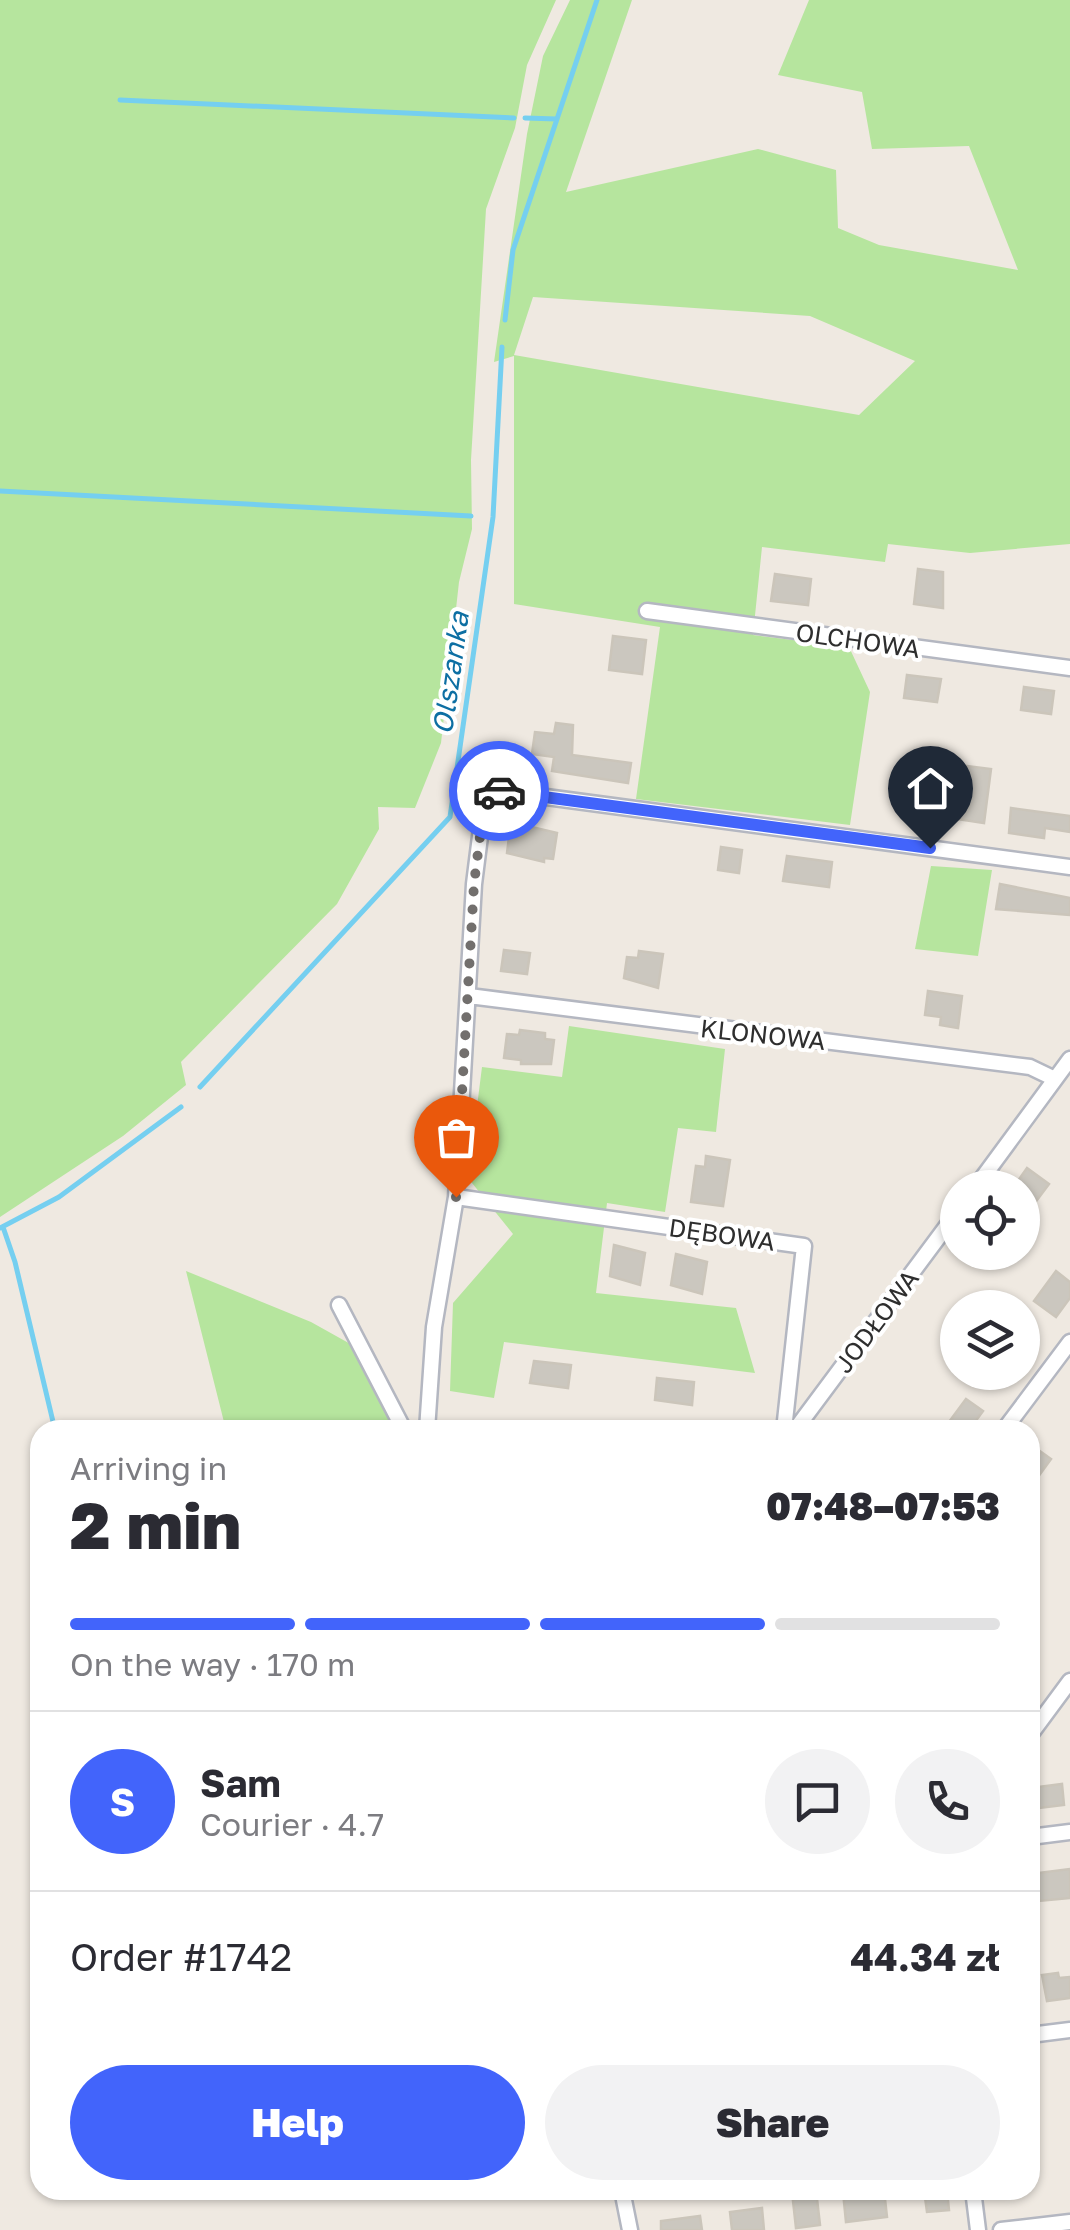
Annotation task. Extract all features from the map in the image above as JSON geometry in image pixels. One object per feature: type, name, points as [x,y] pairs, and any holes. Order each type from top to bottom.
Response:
[{"type":"street","name":"OLCHOWA","points":[[646,611],[1070,668]]},
{"type":"street","points":[[427,1420],[434,1326],[456,1197],[474,884],[486,789],[1070,866]]},
{"type":"street","name":"KLONOWA","points":[[469,996],[1030,1067],[1055,1079]]},
{"type":"street","points":[[988,1170],[1070,1058]]},
{"type":"street","name":"DĘBOWA","points":[[456,1197],[804,1246],[785,1420]]},
{"type":"street","name":"JODŁOWA","points":[[803,1420],[940,1235]]},
{"type":"street","points":[[338,1304],[399,1420]]},
{"type":"street","points":[[1012,1420],[1070,1342]]},
{"type":"street","points":[[1040,1721],[1070,1682]]},
{"type":"street","points":[[1040,1836],[1070,1832]]},
{"type":"street","points":[[1040,2034],[1070,2030]]},
{"type":"street","points":[[624,2200],[630,2230]]},
{"type":"street","points":[[974,2200],[978,2230]]},
{"type":"street","points":[[1001,2230],[1070,2222]]},
{"type":"green space","points":[[0,0],[556,0],[527,65],[515,128],[486,209],[471,460],[472,529],[459,582],[441,743],[415,808],[378,807],[379,829],[337,904],[181,1062],[186,1085],[123,1136],[0,1217]]},
{"type":"green space","points":[[570,0],[632,0],[566,192],[758,149],[836,170],[838,228],[879,245],[1018,270],[969,146],[872,149],[862,92],[778,75],[809,0],[1070,0],[1070,544],[970,553],[888,544],[885,562],[762,547],[753,635],[849,647],[870,692],[850,825],[636,799],[660,627],[514,604],[514,356],[494,362],[527,134],[543,56]],"holes":[[[533,297],[810,316],[915,361],[859,415],[514,355]]]},
{"type":"green space","points":[[931,866],[992,870],[978,956],[915,949]]},
{"type":"green space","points":[[569,1026],[725,1049],[716,1132],[678,1128],[665,1212],[607,1203],[596,1293],[736,1308],[755,1373],[504,1342],[494,1398],[450,1391],[453,1303],[513,1234],[468,1178],[482,1067],[562,1077]]},
{"type":"green space","points":[[186,1271],[311,1322],[354,1346],[390,1420],[223,1420]]},
{"type":"building","points":[[918,569],[943,572],[943,608],[914,604]]},
{"type":"building","points":[[775,574],[811,579],[808,605],[771,601]]},
{"type":"building","points":[[613,636],[646,640],[642,674],[609,670]]},
{"type":"building","points":[[907,675],[941,679],[937,702],[904,698]]},
{"type":"building","points":[[1024,687],[1054,691],[1051,714],[1021,710]]},
{"type":"building","points":[[556,723],[573,725],[572,755],[631,763],[628,783],[552,771],[554,757],[532,754],[535,732],[554,734]]},
{"type":"building","points":[[951,764],[991,769],[984,823],[944,817]]},
{"type":"building","points":[[1011,808],[1070,816],[1070,832],[1045,828],[1044,838],[1009,833]]},
{"type":"building","points":[[523,825],[557,833],[553,859],[544,858],[544,862],[507,853],[510,829],[522,830]]},
{"type":"building","points":[[721,847],[742,850],[739,873],[718,870]]},
{"type":"building","points":[[787,856],[832,862],[829,887],[783,881]]},
{"type":"building","points":[[1000,884],[1070,898],[1070,915],[996,909]]},
{"type":"building","points":[[504,950],[530,953],[527,974],[501,971]]},
{"type":"building","points":[[639,951],[663,954],[658,988],[624,978],[627,957],[638,958]]},
{"type":"building","points":[[928,991],[962,996],[958,1028],[940,1025],[941,1017],[925,1015]]},
{"type":"building","points":[[520,1030],[545,1033],[545,1039],[554,1040],[551,1064],[521,1064],[521,1060],[504,1058],[507,1034],[519,1035]]},
{"type":"building","points":[[706,1156],[730,1160],[723,1206],[691,1202],[696,1166],[705,1167]]},
{"type":"building","points":[[1040,1177],[1049,1184],[1040,1196]]},
{"type":"building","points":[[614,1245],[645,1253],[640,1285],[610,1276]]},
{"type":"building","points":[[676,1254],[707,1262],[702,1294],[671,1285]]},
{"type":"building","points":[[1056,1271],[1070,1282],[1070,1298],[1056,1317],[1040,1305],[1040,1293]]},
{"type":"building","points":[[534,1361],[571,1365],[568,1388],[530,1383]]},
{"type":"building","points":[[657,1378],[694,1382],[692,1405],[655,1400]]},
{"type":"building","points":[[966,1399],[983,1411],[976,1420],[950,1420]]},
{"type":"building","points":[[1040,1451],[1051,1459],[1040,1474]]},
{"type":"building","points":[[1062,1784],[1064,1805],[1040,1808],[1040,1787]]},
{"type":"building","points":[[1070,1869],[1070,1898],[1040,1901],[1040,1873]]},
{"type":"building","points":[[1058,1973],[1059,1978],[1070,1977],[1070,1998],[1047,2001],[1042,1975]]},
{"type":"building","points":[[793,2200],[817,2200],[820,2225],[796,2228]]},
{"type":"building","points":[[844,2200],[885,2200],[887,2217],[846,2222]]},
{"type":"building","points":[[925,2200],[948,2200],[949,2210],[927,2212]]},
{"type":"building","points":[[762,2208],[764,2230],[732,2230],[730,2212]]},
{"type":"building","points":[[700,2216],[702,2230],[661,2230],[661,2221]]},
{"type":"waterway","name":"Olszanka","points":[[505,320],[513,250],[597,0]]},
{"type":"waterway","points":[[120,100],[514,118]]},
{"type":"waterway","points":[[525,118],[557,119]]},
{"type":"waterway","name":"Olszanka","points":[[200,1087],[450,817],[493,517],[502,347]]},
{"type":"waterway","points":[[0,491],[471,516]]},
{"type":"waterway","name":"Olszanka","points":[[0,1228],[59,1197],[181,1107]]},
{"type":"waterway","points":[[3,1227],[53,1420]]},
{"type":"way so far","points":[[456,1197],[474,884],[486,789],[499,791]]},
{"type":"route","points":[[499,791],[930,848]]}]
